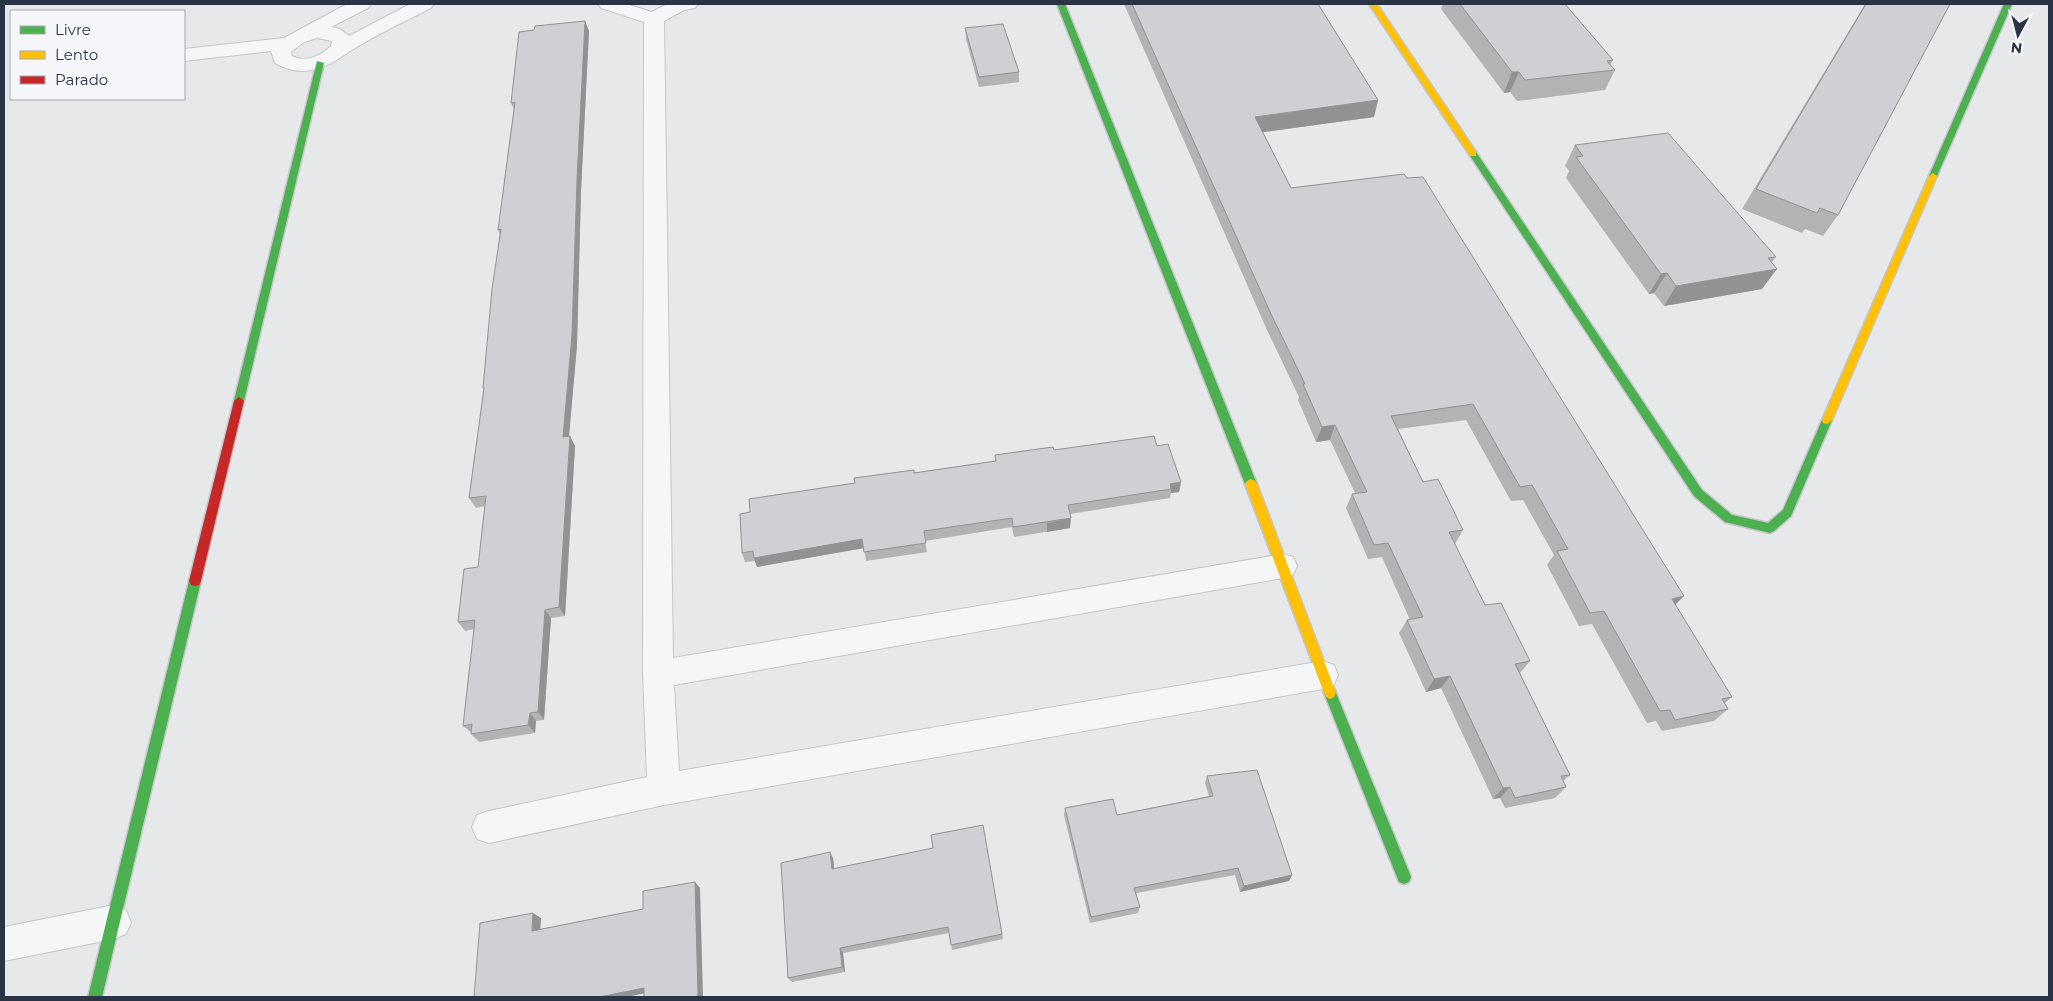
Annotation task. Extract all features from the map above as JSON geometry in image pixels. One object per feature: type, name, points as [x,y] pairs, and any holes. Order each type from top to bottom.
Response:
[{"type":"street","points":[[361,4],[294,39],[281,51],[282,59],[290,64],[304,66],[320,62],[333,56],[341,48],[424,4]]},
{"type":"street","points":[[608,4],[654,19],[681,4]]},
{"type":"street","points":[[1060,4],[1404,877]]},
{"type":"street","points":[[1373,4],[1698,493],[1729,519],[1770,528],[1787,512],[2008,4]]},
{"type":"street","points":[[654,19],[658,674],[664,789]]},
{"type":"street","points":[[185,55],[294,39],[318,32],[333,33],[342,39],[341,48]]},
{"type":"street","points":[[95,997],[320,62]]},
{"type":"street","points":[[658,674],[1283,566]]},
{"type":"street","points":[[489,827],[664,789],[1323,675]]},
{"type":"street","points":[[4,944],[114,922]]},
{"type":"building","points":[[1132,4],[1318,4],[1378,100],[1255,117],[1291,188],[1404,174],[1407,178],[1423,177],[1684,596],[1672,599],[1732,697],[1722,699],[1728,709],[1675,720],[1670,710],[1660,711],[1604,611],[1590,613],[1557,551],[1568,549],[1532,485],[1520,487],[1473,404],[1391,416],[1423,482],[1438,479],[1463,530],[1449,532],[1485,605],[1501,603],[1530,661],[1515,664],[1570,775],[1561,776],[1566,787],[1515,798],[1510,787],[1503,788],[1450,676],[1434,679],[1407,620],[1423,617],[1388,543],[1374,545],[1352,494],[1367,492],[1335,425],[1322,427],[1303,384],[1305,384],[1271,314]]},
{"type":"building","points":[[1460,4],[1565,4],[1613,60],[1607,61],[1615,70],[1525,80],[1519,72],[1512,72]]},
{"type":"building","points":[[1866,4],[1950,4],[1838,215],[1820,208],[1817,213],[1756,189]]},
{"type":"building","points":[[585,21],[572,335],[563,437],[570,436],[559,607],[545,610],[538,712],[530,713],[528,725],[471,734],[472,724],[463,726],[475,620],[458,622],[464,569],[478,567],[486,496],[469,498],[484,388],[492,289],[501,229],[498,230],[515,102],[511,103],[519,32],[534,30],[535,26]]},
{"type":"building","points":[[1003,24],[1019,72],[979,77],[965,28]]},
{"type":"building","points":[[1668,133],[1776,257],[1768,258],[1777,269],[1676,286],[1667,273],[1661,274],[1576,157],[1583,156],[1575,145]]},
{"type":"building","points":[[1154,436],[1157,446],[1168,444],[1181,482],[1170,484],[1171,489],[1068,505],[1071,518],[1013,527],[1012,518],[924,531],[926,543],[864,552],[862,539],[754,558],[753,551],[742,553],[740,514],[750,512],[749,499],[855,483],[854,478],[914,470],[914,473],[996,461],[995,455],[1053,447],[1054,450]]},
{"type":"building","points":[[1257,770],[1292,875],[1244,886],[1238,868],[1134,888],[1140,907],[1091,917],[1065,808],[1113,799],[1117,815],[1213,796],[1207,776]]},
{"type":"building","points":[[983,825],[1002,934],[951,945],[948,927],[840,948],[842,967],[788,978],[781,863],[830,852],[832,869],[933,848],[931,835]]},
{"type":"building","points":[[695,882],[698,996],[644,997],[644,988],[599,997],[474,997],[480,923],[533,913],[532,931],[643,909],[643,891]]},
{"type":"traffic: fast","points":[[1061,4],[1251,484]]},
{"type":"traffic: fast","points":[[1933,176],[2008,4]]},
{"type":"traffic: fast","points":[[239,401],[320,63]]},
{"type":"traffic: fast","points":[[1473,154],[1698,493],[1729,519],[1770,528],[1787,513],[1827,420]]},
{"type":"traffic: fast","points":[[95,997],[195,581]]},
{"type":"traffic: fast","points":[[1330,693],[1404,877]]},
{"type":"traffic: slow","points":[[1373,4],[1473,154]]},
{"type":"traffic: slow","points":[[1827,420],[1933,176]]},
{"type":"traffic: slow","points":[[1251,484],[1330,693]]},
{"type":"traffic: jam","points":[[195,581],[239,401]]}]
